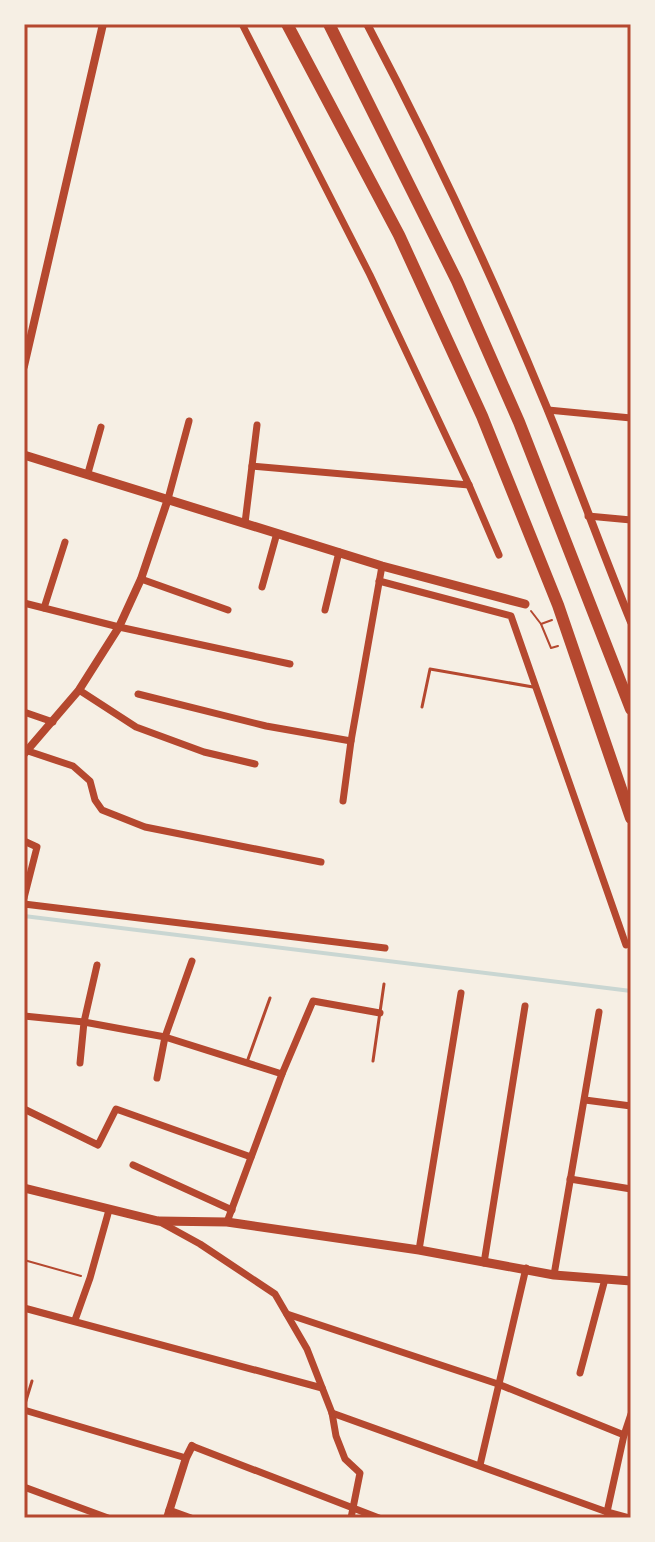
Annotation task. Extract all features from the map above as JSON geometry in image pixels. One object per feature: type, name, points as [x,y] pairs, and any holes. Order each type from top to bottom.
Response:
[{"type":"highway","points":[[287,24],[399,235],[482,416],[558,605],[631,818]]},
{"type":"highway","points":[[329,24],[457,281],[513,407],[631,709]]},
{"type":"main road","points":[[24,455],[382,566],[525,604]]},
{"type":"main road","points":[[24,1188],[158,1221],[227,1222],[419,1250],[554,1275],[631,1281]]},
{"type":"street","points":[[24,366],[103,24]]},
{"type":"street","points":[[242,24],[370,275],[499,555]]},
{"type":"street","points":[[367,24],[492,280],[548,410],[631,622]]},
{"type":"street","points":[[548,410],[631,418]]},
{"type":"street","points":[[189,421],[168,499],[141,579],[119,627],[79,690],[26,752],[73,766],[90,781],[95,800],[102,810],[145,827],[321,862]]},
{"type":"street","points":[[245,523],[257,425]]},
{"type":"street","points":[[88,473],[101,427]]},
{"type":"street","points":[[252,466],[469,485]]},
{"type":"street","points":[[588,516],[631,520]]},
{"type":"street","points":[[262,587],[277,533]]},
{"type":"street","points":[[44,608],[65,542]]},
{"type":"street","points":[[325,610],[339,552]]},
{"type":"street","points":[[343,801],[382,566]]},
{"type":"street","points":[[141,579],[228,610]]},
{"type":"street","points":[[379,581],[511,616],[626,945]]},
{"type":"street","points":[[24,603],[290,664]]},
{"type":"street","points":[[79,690],[136,727],[204,752],[255,764]]},
{"type":"street","points":[[138,694],[266,726],[351,741]]},
{"type":"street","points":[[24,712],[53,722]]},
{"type":"street","points":[[24,841],[37,847],[24,898]]},
{"type":"street","points":[[24,904],[385,948]]},
{"type":"street","points":[[157,1078],[165,1037],[192,961]]},
{"type":"street","points":[[80,1063],[84,1022],[97,965]]},
{"type":"street","points":[[419,1250],[461,993]]},
{"type":"street","points":[[227,1222],[282,1074],[313,1001],[380,1013]]},
{"type":"street","points":[[484,1263],[525,1006]]},
{"type":"street","points":[[554,1275],[599,1012]]},
{"type":"street","points":[[24,1016],[84,1022],[165,1037],[282,1074]]},
{"type":"street","points":[[585,1100],[631,1106]]},
{"type":"street","points":[[24,1109],[98,1145],[116,1109],[251,1157]]},
{"type":"street","points":[[133,1165],[232,1210]]},
{"type":"street","points":[[570,1179],[631,1189]]},
{"type":"street","points":[[75,1320],[109,1210]]},
{"type":"street","points":[[158,1221],[200,1244],[275,1294],[307,1349],[332,1413],[336,1436],[345,1459],[360,1473],[351,1518]]},
{"type":"street","points":[[480,1465],[526,1268]]},
{"type":"street","points":[[580,1373],[605,1279]]},
{"type":"street","points":[[24,1308],[322,1388]]},
{"type":"street","points":[[287,1313],[498,1384],[624,1435]]},
{"type":"street","points":[[24,1408],[186,1458]]},
{"type":"street","points":[[332,1413],[629,1518]]},
{"type":"street","points":[[607,1512],[631,1414]]},
{"type":"street","points":[[191,1518],[168,1514],[192,1446],[379,1518]]},
{"type":"street","points":[[24,1487],[108,1518]]},
{"type":"lane","points":[[422,707],[430,669],[536,688]]},
{"type":"lane","points":[[373,1061],[384,984]]},
{"type":"lane","points":[[247,1062],[270,998]]},
{"type":"lane","points":[[24,1408],[32,1381]]},
{"type":"path","points":[[525,604],[541,624],[551,648]]},
{"type":"path","points":[[24,1260],[90,1278]]},
{"type":"waterway","points":[[24,916],[631,991]]}]
